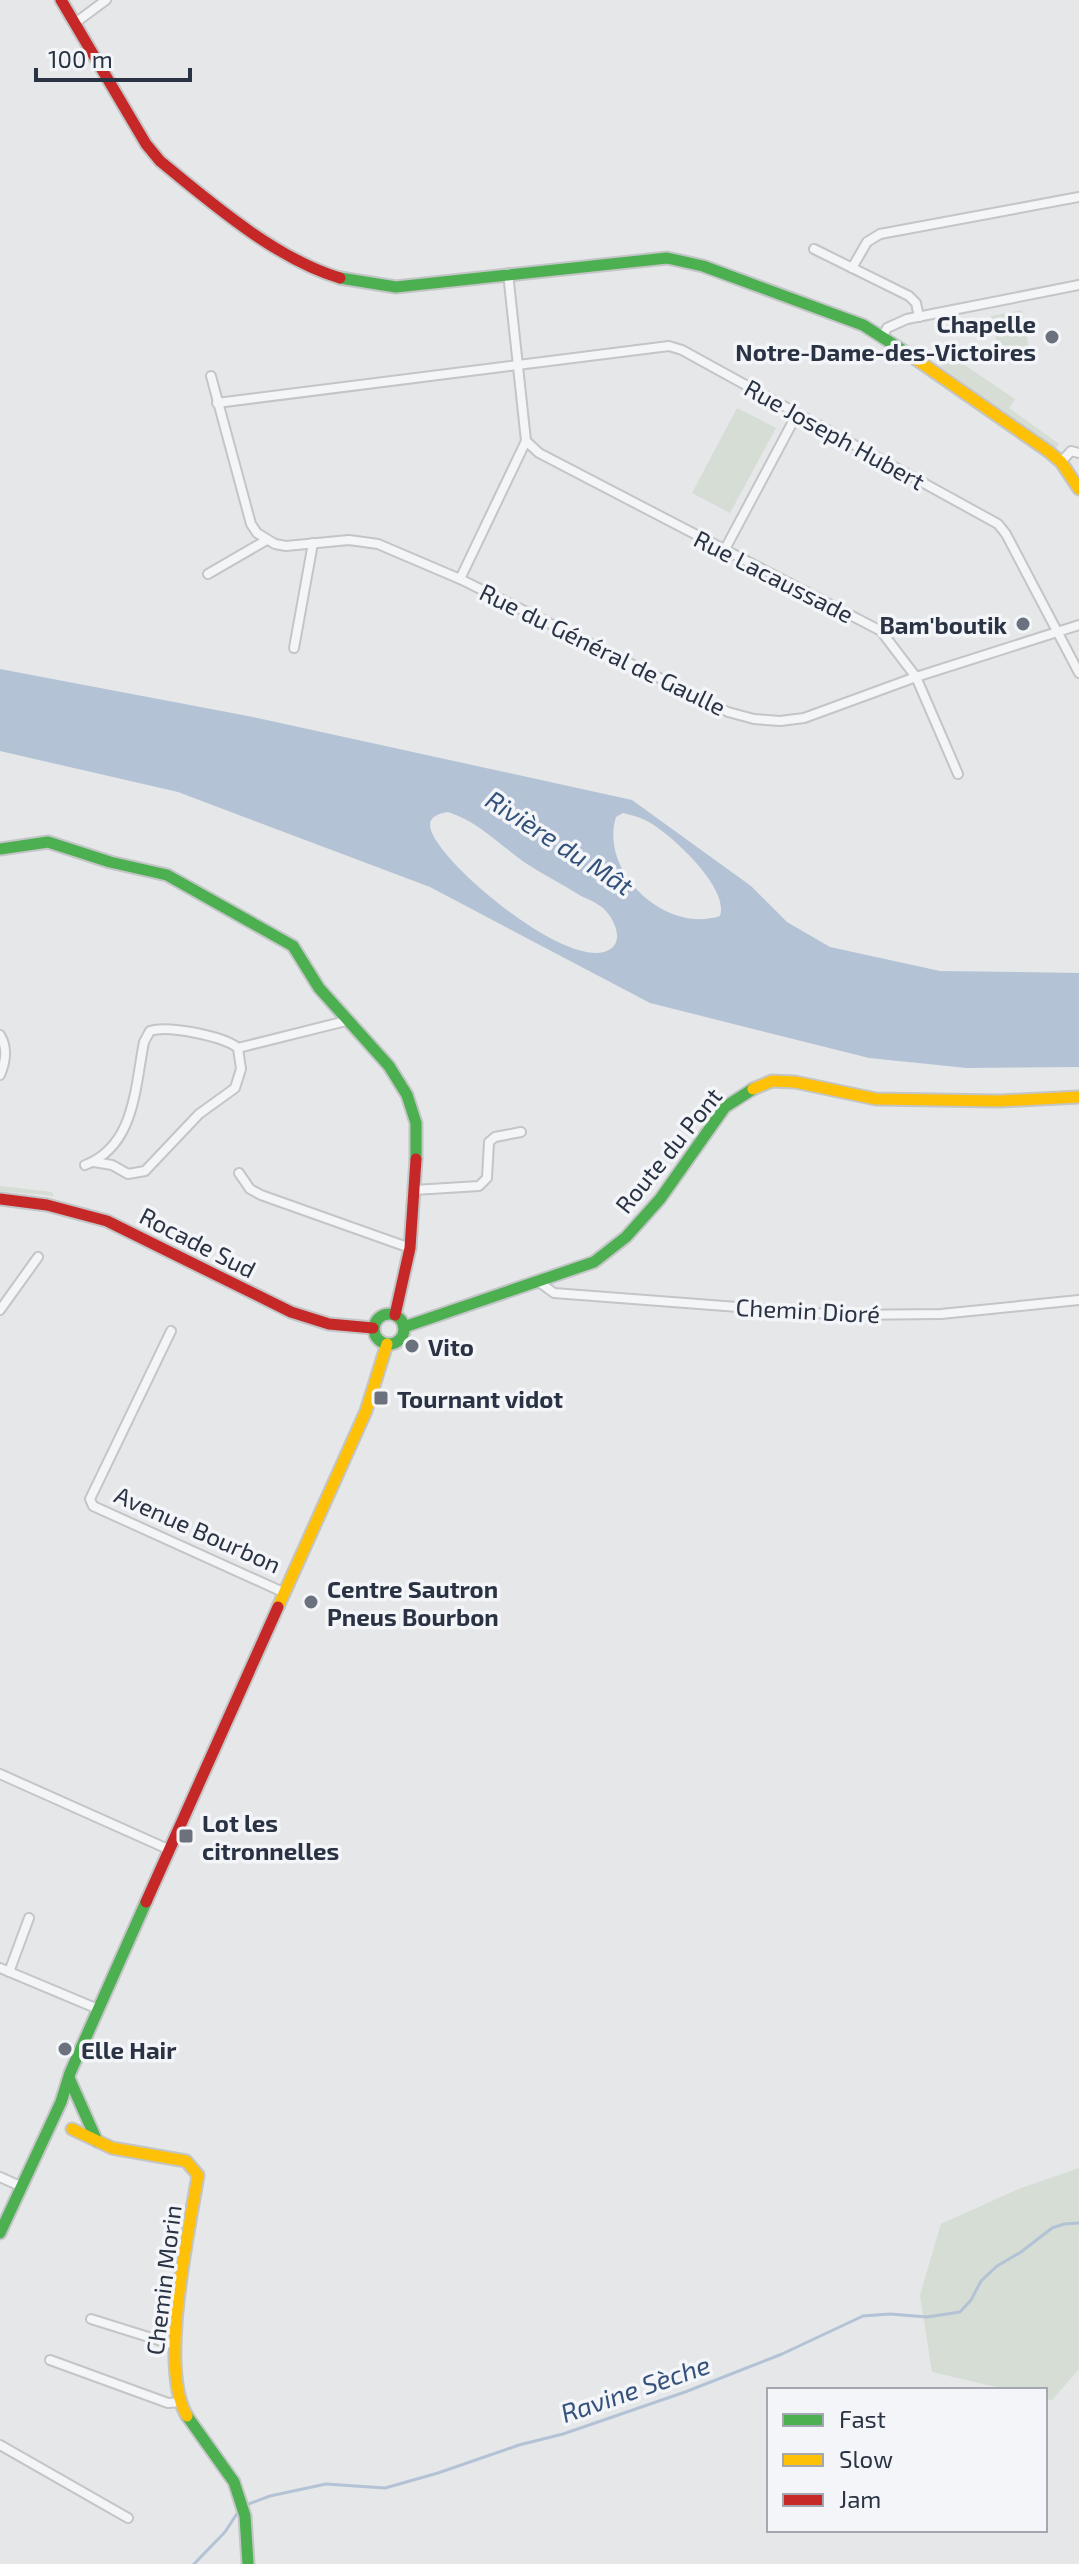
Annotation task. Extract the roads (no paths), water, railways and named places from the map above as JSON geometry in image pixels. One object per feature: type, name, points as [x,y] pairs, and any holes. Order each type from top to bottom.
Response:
[{"type":"main road","points":[[61,0],[146,144],[160,161],[304,263],[332,276],[365,285],[396,287],[651,258],[682,260],[863,325],[883,336],[1061,462],[1079,489]]},
{"type":"main road","points":[[0,849],[48,842],[110,862],[167,875],[293,946],[319,988],[389,1066],[407,1095],[416,1123],[410,1248],[395,1315],[404,1327],[400,1340],[387,1344],[376,1338],[373,1328],[380,1316],[395,1315]]},
{"type":"main road","name":"Route du Pont","points":[[404,1327],[594,1262],[626,1237],[660,1199],[725,1107],[741,1095],[772,1081],[795,1082],[876,1099],[999,1101],[1079,1097]]},
{"type":"main road","name":"Rocade Sud","points":[[0,1199],[31,1201],[95,1216],[291,1312],[329,1324],[373,1328]]},
{"type":"main road","name":"Avenue Bourbon","points":[[61,2102],[98,2009],[366,1411],[387,1344]]},
{"type":"main road","points":[[46,2135],[81,2125],[84,2119],[85,2111],[69,2077]]},
{"type":"main road","points":[[0,2233],[61,2102],[70,2099],[80,2102]]},
{"type":"main road","points":[[55,2115],[59,2123],[68,2128]]},
{"type":"main road","points":[[84,2119],[98,2142]]},
{"type":"main road","name":"Chemin Morin","points":[[68,2128],[112,2148],[186,2161],[198,2175],[174,2345],[176,2389],[193,2427],[234,2482],[245,2516],[248,2564]]},
{"type":"street","points":[[75,23],[106,0]]},
{"type":"street","points":[[852,268],[867,242],[880,234],[1079,197]]},
{"type":"street","points":[[814,249],[909,296],[916,303],[919,317]]},
{"type":"street","points":[[460,579],[526,441],[508,273]]},
{"type":"street","points":[[883,336],[887,328],[896,323],[919,317],[1079,285]]},
{"type":"street","name":"Rue Joseph Hubert","points":[[217,403],[669,346],[998,524],[1079,673]]},
{"type":"street","points":[[208,574],[265,541],[251,524],[211,376]]},
{"type":"street","points":[[724,551],[797,414]]},
{"type":"street","name":"Rue Lacaussade","points":[[526,441],[539,453],[881,631],[916,677],[958,774]]},
{"type":"street","points":[[1061,462],[1071,451],[1079,453]]},
{"type":"street","name":"Rue du Général de Gaulle","points":[[265,541],[286,546],[349,540],[378,544],[460,579],[702,701],[754,719],[780,721],[804,718],[916,677],[1079,625]]},
{"type":"street","points":[[294,648],[313,543]]},
{"type":"street","points":[[238,1048],[346,1021]]},
{"type":"street","points":[[161,1029],[217,1038],[230,1041],[238,1048],[241,1069],[235,1088],[199,1114],[145,1171],[128,1174],[112,1165],[90,1164],[112,1149],[127,1125],[144,1042],[150,1031],[161,1029]]},
{"type":"street","points":[[0,1035],[6,1053],[0,1075]]},
{"type":"street","points":[[414,1190],[479,1186],[487,1178],[489,1142],[495,1137],[521,1132]]},
{"type":"street","points":[[239,1173],[250,1189],[261,1195],[410,1248]]},
{"type":"street","points":[[0,1310],[38,1257]]},
{"type":"street","name":"Chemin Dioré","points":[[539,1282],[554,1293],[841,1315],[941,1314],[1079,1300]]},
{"type":"street","points":[[0,1291],[9,1298]]},
{"type":"street","name":"Avenue Bourbon","points":[[171,1331],[90,1499],[93,1506],[285,1593]]},
{"type":"street","points":[[0,1774],[170,1850]]},
{"type":"street","points":[[29,1918],[5,1970],[98,2009]]},
{"type":"street","points":[[0,2177],[20,2186]]},
{"type":"street","points":[[91,2319],[174,2345]]},
{"type":"street","points":[[50,2360],[168,2403],[181,2402]]},
{"type":"street","points":[[0,2445],[128,2518]]},
{"type":"water","name":"Rivière du Mât","points":[[0,669],[253,717],[632,800],[751,886],[787,922],[830,947],[940,971],[1079,973],[1079,1067],[967,1068],[869,1058],[650,1003],[430,887],[178,792],[0,751]],"holes":[[[448,812],[469,821],[524,862],[603,908],[617,932],[611,949],[585,952],[562,944],[509,912],[484,891],[461,870],[433,835],[430,822]],[[623,813],[657,827],[696,862],[716,891],[721,904],[720,916],[699,919],[678,916],[658,907],[641,894],[617,858],[613,837],[616,817]]]},
{"type":"waterway","name":"Ravine Sèche","points":[[246,2505],[270,2496],[326,2484],[385,2488],[438,2473],[685,2392],[782,2354],[863,2316],[890,2314],[927,2317],[960,2312],[981,2281],[997,2266],[1052,2228],[1079,2223]]},
{"type":"waterway","name":"Ravine Sèche","points":[[194,2564],[225,2532],[240,2509]]},
{"type":"place","name":"Chapelle Notre-Dame-des-Victoires","points":[[1052,337]]},
{"type":"place","name":"Bam'boutik","points":[[1023,624]]},
{"type":"place","name":"Vito","points":[[412,1346]]},
{"type":"place","name":"Tournant vidot","points":[[381,1398]]},
{"type":"place","name":"Centre Sautron Pneus Bourbon","points":[[311,1602]]},
{"type":"place","name":"Lot les citronnelles","points":[[186,1836]]},
{"type":"place","name":"Elle Hair","points":[[65,2049]]}]
